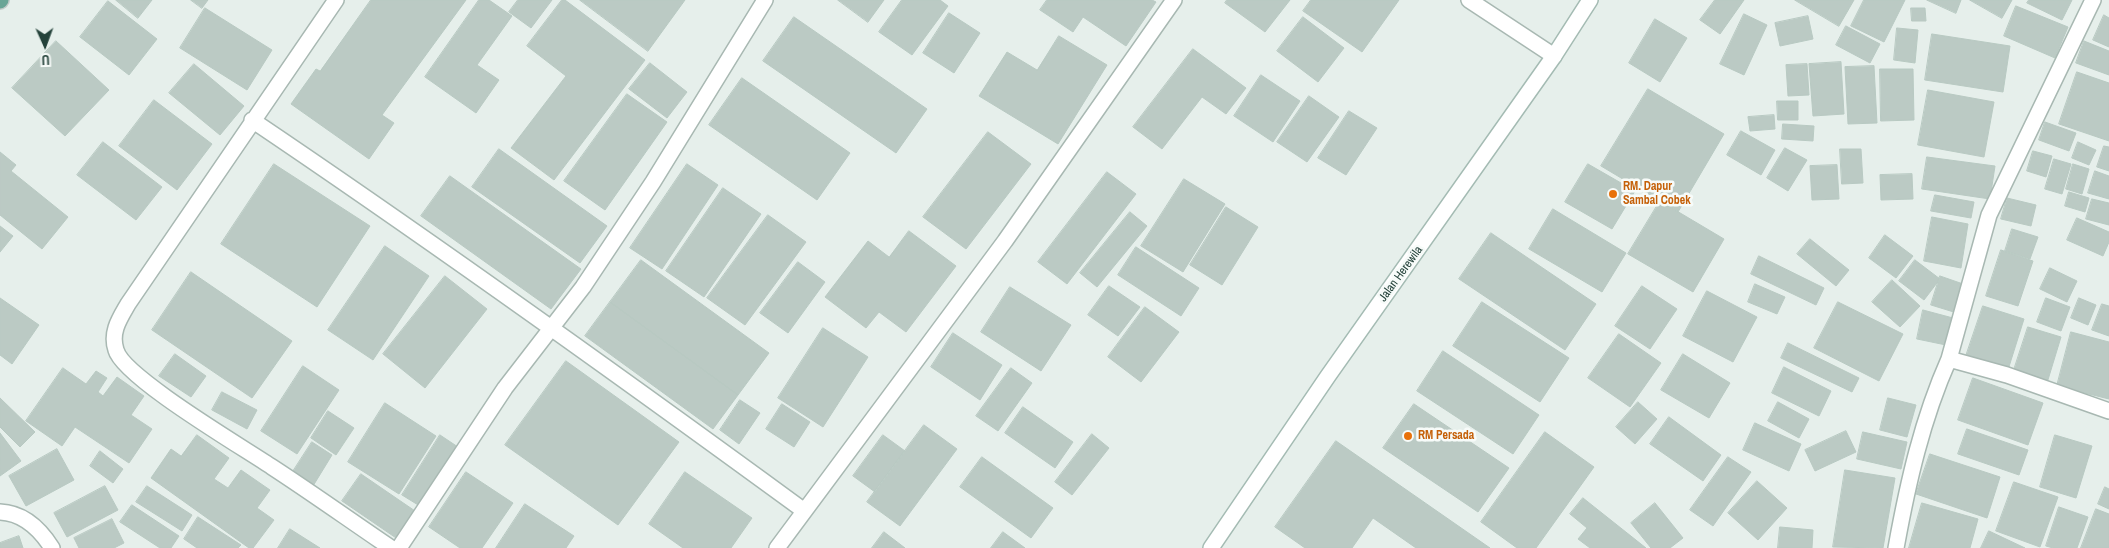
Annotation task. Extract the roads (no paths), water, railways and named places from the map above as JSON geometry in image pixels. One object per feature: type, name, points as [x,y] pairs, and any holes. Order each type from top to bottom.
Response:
[{"type":"street","points":[[336,0],[252,120],[128,304],[116,325],[114,337],[116,350],[130,369],[202,422],[391,548]]},
{"type":"street","points":[[399,548],[505,388],[583,286],[653,182],[765,0]]},
{"type":"street","points":[[777,548],[803,510],[908,373],[1005,241],[1174,0]]},
{"type":"street","points":[[1469,0],[1554,56]]},
{"type":"street","name":"Jalan Herewila","points":[[1211,548],[1328,376],[1554,56],[1590,0]]},
{"type":"street","points":[[1896,548],[1912,464],[1938,383],[1949,358],[1989,215],[2093,0]]},
{"type":"street","points":[[252,120],[438,246],[803,510]]},
{"type":"street","points":[[1949,358],[2007,375],[2109,411]]},
{"type":"street","points":[[0,512],[23,518],[40,529],[52,548]]},
{"type":"place","name":"RM. Dapur Sambal Cobek","points":[[1613,194]]},
{"type":"place","name":"RM Persada","points":[[1408,436]]}]
